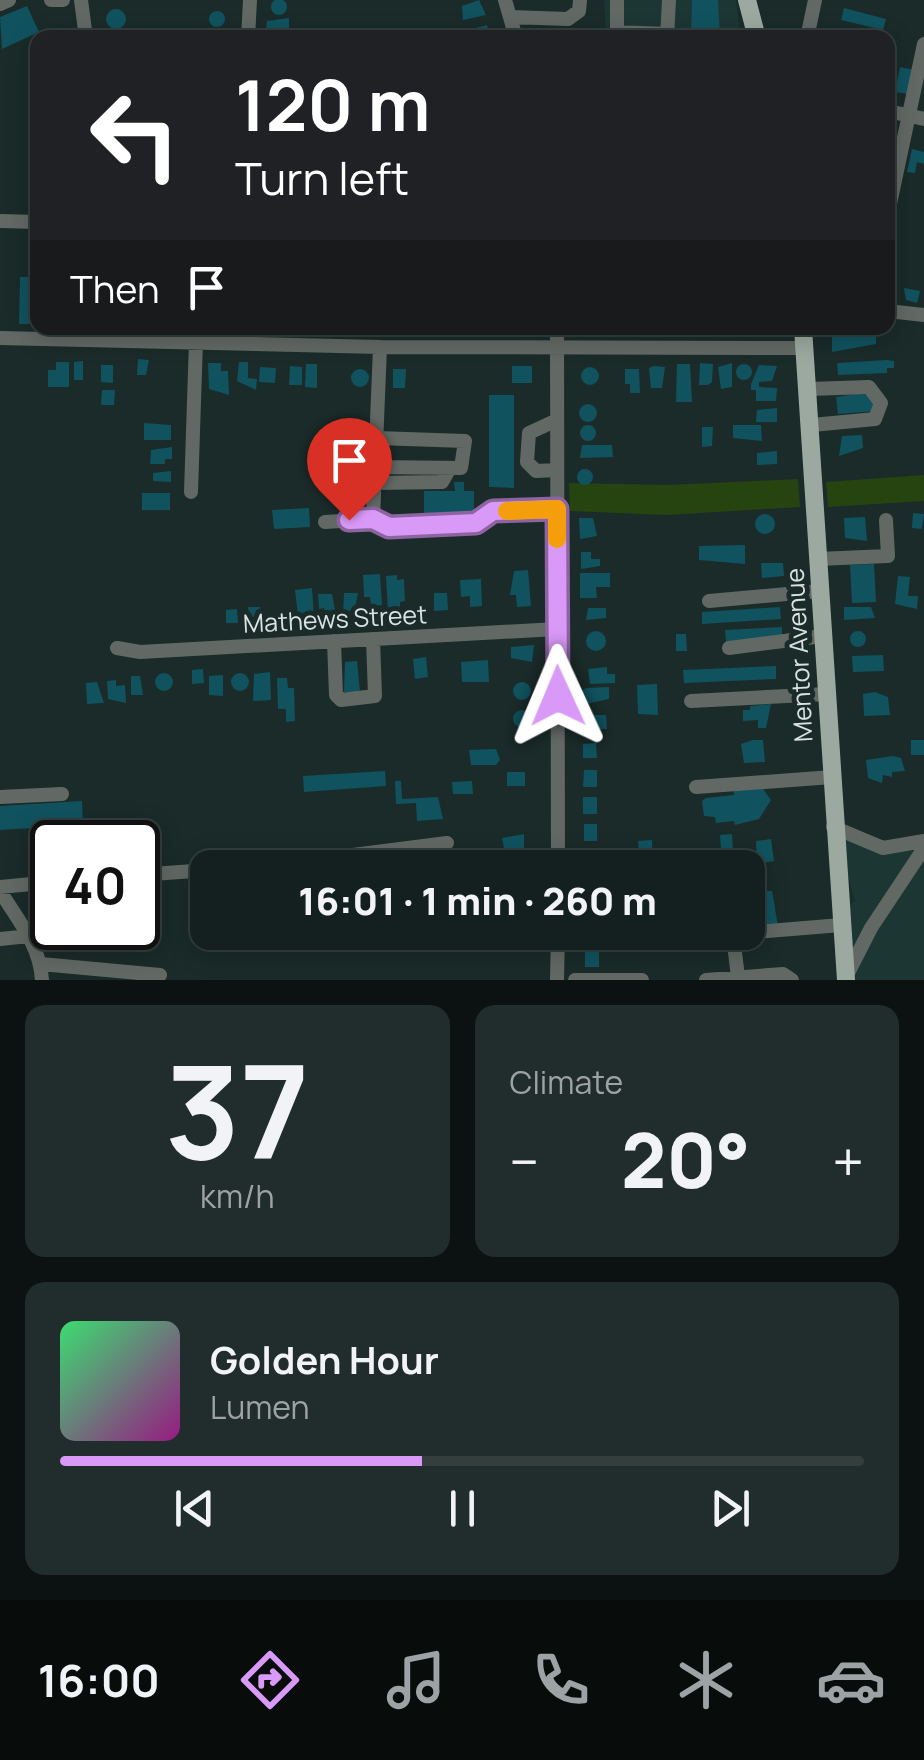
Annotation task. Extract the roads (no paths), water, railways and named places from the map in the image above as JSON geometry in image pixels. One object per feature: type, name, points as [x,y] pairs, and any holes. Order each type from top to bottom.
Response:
[{"type":"main road","points":[[747,0],[755,30]]},
{"type":"main road","name":"Mentor Avenue","points":[[805,335],[833,827],[846,979]]},
{"type":"street","points":[[0,4],[9,0]]},
{"type":"street","points":[[51,0],[62,0]]},
{"type":"street","points":[[81,0],[85,30]]},
{"type":"street","points":[[248,30],[250,0]]},
{"type":"street","points":[[506,0],[514,30]]},
{"type":"street","points":[[510,17],[568,19],[579,11],[580,0]]},
{"type":"street","points":[[617,0],[617,30]]},
{"type":"street","points":[[668,30],[669,0]]},
{"type":"street","points":[[808,30],[814,0]]},
{"type":"street","points":[[895,179],[924,44]]},
{"type":"street","points":[[895,113],[924,119]]},
{"type":"street","points":[[0,221],[30,222]]},
{"type":"street","points":[[895,312],[924,315]]},
{"type":"street","points":[[0,338],[41,335]]},
{"type":"street","points":[[105,335],[196,340],[229,335]]},
{"type":"street","points":[[247,335],[380,347],[557,344],[806,348]]},
{"type":"street","points":[[557,335],[558,850]]},
{"type":"street","points":[[642,335],[642,346]]},
{"type":"street","points":[[190,492],[196,340]]},
{"type":"street","points":[[373,519],[380,347]]},
{"type":"street","points":[[809,390],[868,387],[881,402],[875,419],[864,423],[812,425]]},
{"type":"street","points":[[557,420],[529,433],[527,462],[536,471],[557,470]]},
{"type":"street","points":[[376,482],[461,468],[466,441],[377,438]]},
{"type":"street","points":[[324,522],[373,519],[389,527],[476,523],[493,511],[557,509]]},
{"type":"street","points":[[818,558],[888,556],[886,520]]},
{"type":"street","points":[[709,601],[820,591]]},
{"type":"street","name":"Mathews Street","points":[[116,648],[140,652],[556,629]]},
{"type":"street","points":[[729,648],[822,636]]},
{"type":"street","points":[[334,642],[336,695],[341,700],[367,699],[375,696],[374,639]]},
{"type":"street","points":[[691,702],[826,694]]},
{"type":"street","points":[[696,787],[832,776]]},
{"type":"street","points":[[0,797],[62,794]]},
{"type":"street","points":[[833,827],[883,848],[924,844]]},
{"type":"street","points":[[398,850],[447,844]]},
{"type":"street","points":[[846,979],[870,928],[924,844]]},
{"type":"street","points":[[160,874],[190,872]]},
{"type":"street","points":[[30,885],[0,889],[29,936],[41,964],[42,980]]},
{"type":"street","points":[[738,977],[734,944],[743,933],[842,925]]},
{"type":"street","points":[[0,939],[29,936]]},
{"type":"street","points":[[557,980],[558,950]]},
{"type":"street","points":[[41,964],[160,975]]},
{"type":"street","points":[[706,980],[783,974],[792,980]]},
{"type":"street","points":[[574,980],[642,980]]}]
